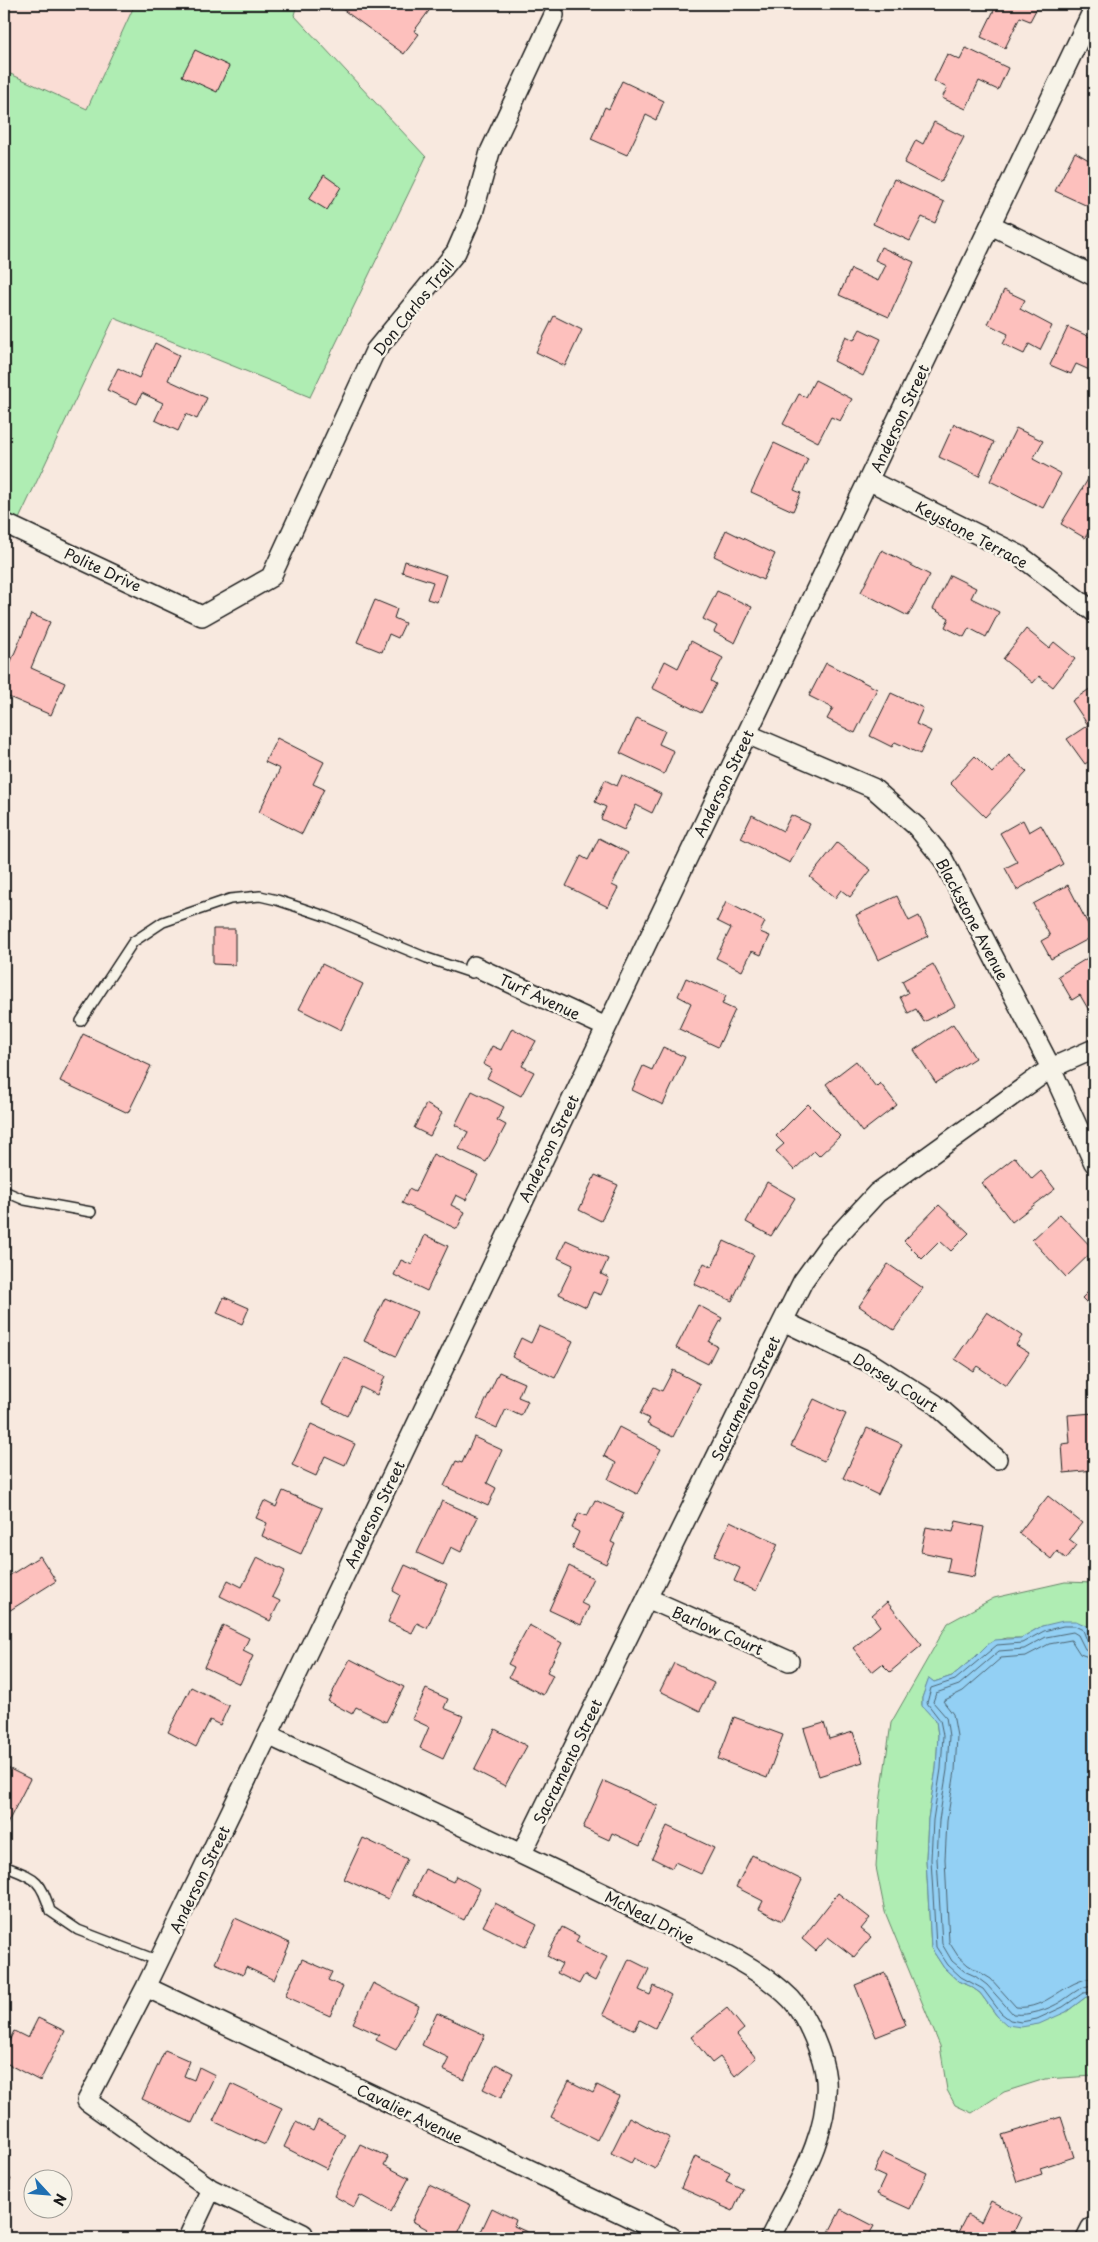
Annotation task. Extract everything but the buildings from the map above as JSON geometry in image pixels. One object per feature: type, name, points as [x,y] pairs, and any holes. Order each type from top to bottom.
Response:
[{"type":"street","name":"Anderson Street","points":[[211,2189],[87,2101],[159,1961],[268,1735],[870,481],[1094,8]]},
{"type":"street","name":"Don Carlos Trail","points":[[202,616],[271,578],[375,350],[456,252],[473,213],[490,152],[554,15]]},
{"type":"street","points":[[991,225],[1094,276]]},
{"type":"street","name":"Keystone Terrace","points":[[870,481],[1019,555],[1094,612]]},
{"type":"street","name":"Polite Drive","points":[[4,523],[202,616]]},
{"type":"street","name":"Blackstone Avenue","points":[[747,734],[873,788],[917,827],[943,859],[1051,1068],[1094,1163]]},
{"type":"street","name":"Turf Avenue","points":[[478,967],[606,1028]]},
{"type":"street","name":"Sacramento Street","points":[[522,1853],[783,1321],[804,1281],[829,1245],[876,1193],[1051,1068],[1094,1049]]},
{"type":"street","name":"Dorsey Court","points":[[783,1321],[869,1362],[935,1404],[998,1459]]},
{"type":"street","name":"Barlow Court","points":[[647,1598],[789,1661]]},
{"type":"street","name":"McNeal Drive","points":[[268,1735],[522,1853],[758,1971],[792,2000],[810,2026],[826,2078],[826,2110],[820,2137],[770,2238]]},
{"type":"street","name":"Cavalier Avenue","points":[[146,1987],[673,2238]]},
{"type":"street","points":[[188,2238],[211,2189],[303,2234]]},
{"type":"lane","points":[[81,1021],[133,942],[163,922],[230,899],[260,896],[277,900],[328,917],[436,961],[472,973],[478,967]]},
{"type":"lane","points":[[4,1191],[25,1200],[91,1212]]},
{"type":"lane","points":[[4,1866],[32,1878],[44,1890],[50,1912],[78,1930],[159,1961]]},
{"type":"shaded area","points":[[4,4],[135,4],[87,109],[4,71]]},
{"type":"green space","points":[[135,4],[297,4],[294,15],[426,157],[310,397],[114,318],[19,519],[4,512],[4,71],[87,109]]},
{"type":"green space","points":[[1065,1582],[1094,1583],[1094,1647],[1087,1626],[1042,1626],[1021,1638],[1006,1638],[987,1645],[952,1676],[934,1682],[929,1679],[922,1698],[922,1705],[936,1721],[938,1735],[936,1769],[928,1819],[926,1859],[931,1948],[944,1968],[958,1981],[980,1993],[997,2016],[1066,2012],[1086,1997],[1094,1996],[1094,2076],[1045,2079],[1004,2092],[972,2113],[955,2105],[947,2090],[940,2046],[885,1912],[876,1867],[880,1803],[891,1723],[948,1623],[994,1598]]},
{"type":"water","points":[[1063,1621],[1076,1621],[1087,1626],[1094,1647],[1094,1996],[1086,1997],[1066,2012],[1039,2024],[1021,2027],[1007,2025],[997,2016],[980,1993],[958,1981],[944,1968],[931,1948],[926,1859],[928,1819],[936,1769],[938,1735],[936,1721],[922,1706],[922,1698],[929,1678],[934,1682],[952,1676],[995,1640],[1021,1638],[1042,1626]]}]
